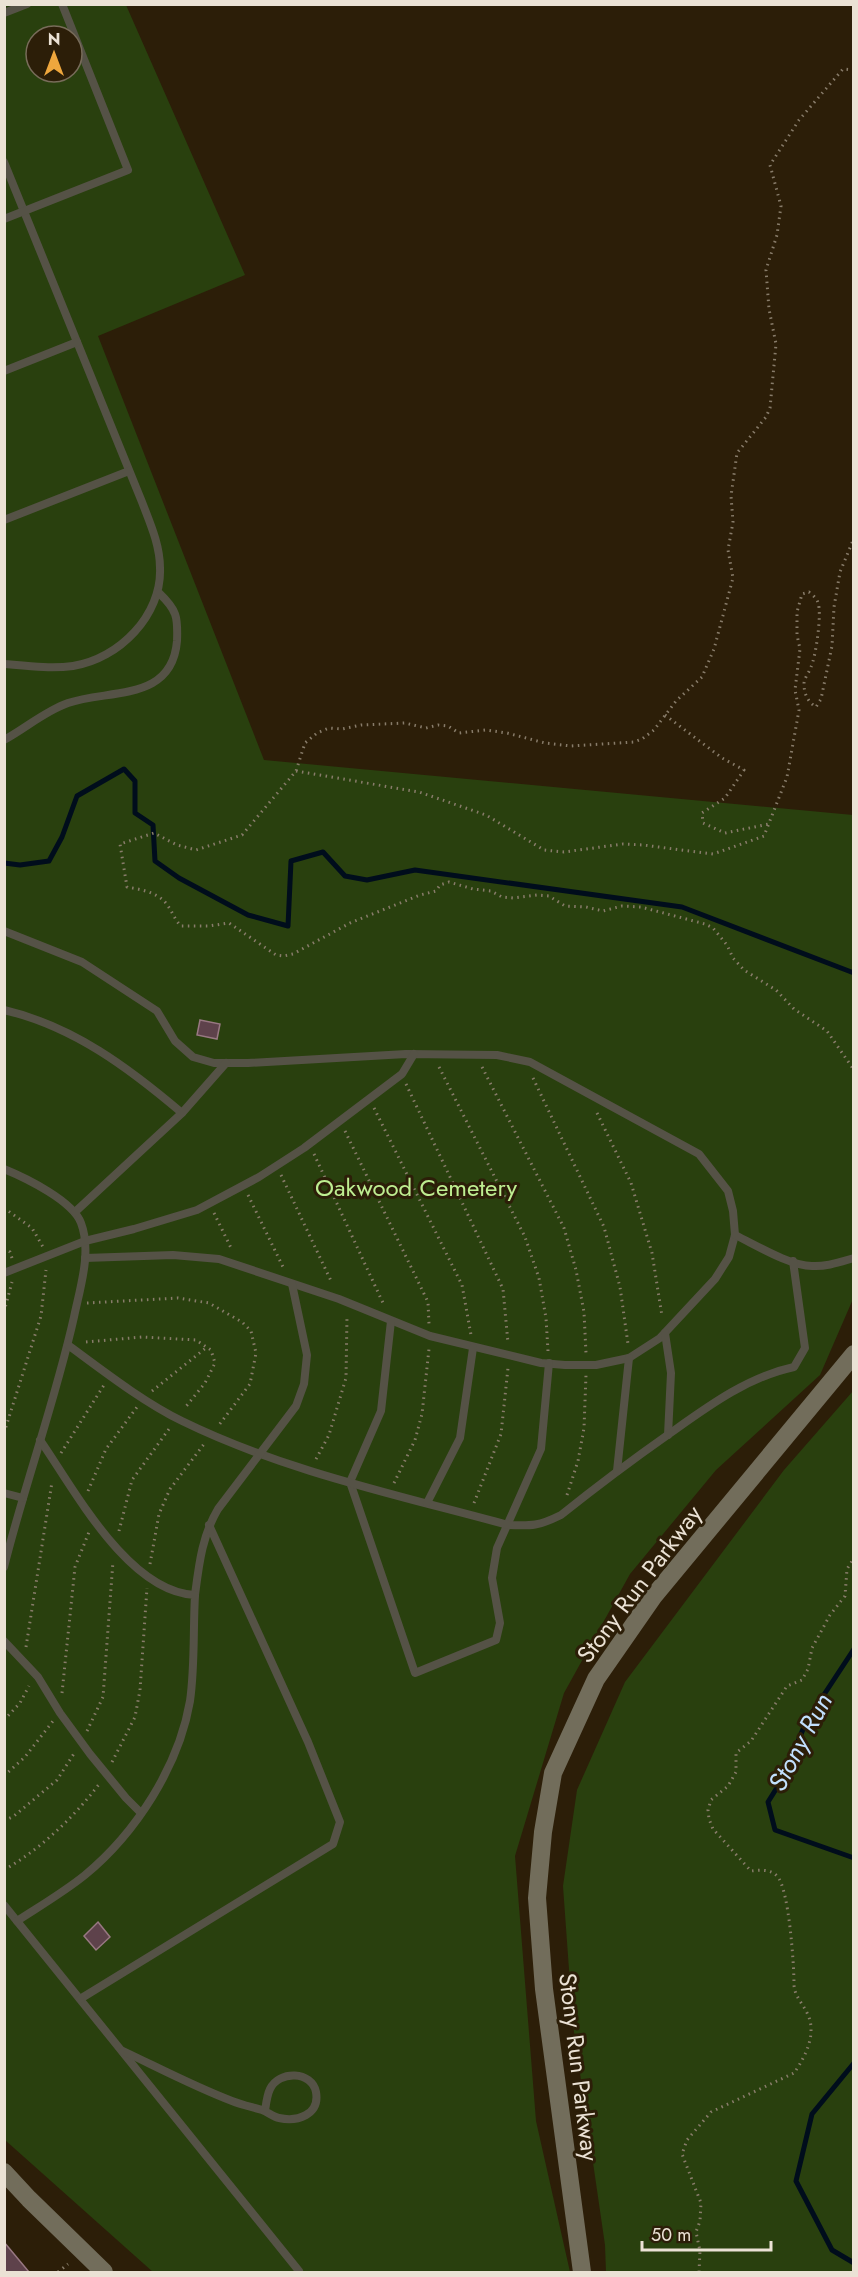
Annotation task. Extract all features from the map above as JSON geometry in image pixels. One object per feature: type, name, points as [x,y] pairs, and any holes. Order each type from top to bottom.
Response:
[{"type":"street","name":"Stony Run Parkway","points":[[582,2272],[544,1989],[537,1898],[543,1832],[553,1773],[596,1679],[653,1597],[854,1354]]},
{"type":"street","points":[[4,2172],[104,2272]]},
{"type":"lane","points":[[4,13],[27,4]]},
{"type":"lane","points":[[4,219],[128,170],[62,4]]},
{"type":"lane","points":[[4,162],[155,537],[160,567],[159,593],[147,615],[130,637],[112,652],[87,663],[63,667],[4,664]]},
{"type":"lane","points":[[4,371],[77,342]]},
{"type":"lane","points":[[5,519],[129,471]]},
{"type":"lane","points":[[4,740],[52,710],[69,703],[139,690],[161,678],[169,667],[176,647],[177,617],[173,606],[159,593]]},
{"type":"lane","points":[[4,932],[82,962],[157,1011],[175,1041],[193,1057],[214,1063],[414,1054],[497,1055],[525,1061],[586,1091],[699,1154],[728,1191],[735,1235],[729,1257],[715,1279],[665,1333],[629,1358],[586,1365],[549,1363],[509,1356],[430,1336],[339,1299],[219,1259],[173,1255],[85,1258]]},
{"type":"lane","points":[[4,1010],[75,1036],[127,1068],[182,1113]]},
{"type":"lane","points":[[4,1274],[86,1241],[134,1230],[197,1210],[276,1166],[309,1144],[402,1074],[414,1054]]},
{"type":"lane","points":[[75,1212],[182,1113],[226,1063]]},
{"type":"lane","points":[[4,1169],[51,1194],[75,1212],[81,1222],[86,1241],[85,1258],[68,1345],[4,1567]]},
{"type":"lane","points":[[735,1235],[793,1262],[811,1267],[854,1258]]},
{"type":"lane","points":[[68,1345],[109,1376],[180,1420],[260,1455],[508,1525],[542,1524],[561,1515],[617,1471],[739,1388],[766,1374],[794,1366],[805,1348],[793,1262]]},
{"type":"lane","points":[[17,1921],[85,1875],[105,1858],[141,1813],[177,1746],[186,1720],[192,1679],[195,1595],[201,1546],[208,1525],[296,1406],[304,1384],[307,1355],[292,1284]]},
{"type":"lane","points":[[391,1321],[381,1412],[350,1482],[415,1673],[496,1640],[501,1623],[492,1578],[497,1548],[541,1449],[549,1363]]},
{"type":"lane","points":[[665,1333],[671,1373],[668,1435]]},
{"type":"lane","points":[[427,1503],[460,1438],[473,1348]]},
{"type":"lane","points":[[617,1471],[629,1358]]},
{"type":"lane","points":[[40,1440],[82,1504],[115,1546],[148,1577],[173,1591],[195,1595]]},
{"type":"lane","points":[[4,1493],[23,1498]]},
{"type":"lane","points":[[80,2000],[333,1844],[340,1822],[308,1742],[208,1525]]},
{"type":"lane","points":[[4,1641],[35,1673],[60,1713],[106,1774],[141,1813]]},
{"type":"lane","points":[[4,1905],[299,2271]]},
{"type":"lane","points":[[122,2050],[232,2102],[265,2111],[277,2118],[305,2117],[316,2104],[315,2087],[308,2079],[298,2076],[288,2076],[278,2080],[270,2088],[265,2111]]},
{"type":"path","points":[[854,70],[843,69],[799,120],[770,165],[781,206],[777,236],[766,270],[769,309],[776,344],[770,408],[766,417],[737,453],[731,496],[733,522],[728,550],[733,578],[714,649],[702,677],[676,700],[654,730],[634,742],[571,746],[497,732],[459,733],[448,726],[438,725],[426,728],[405,723],[361,725],[342,729],[329,728],[305,742],[296,771],[242,835],[196,850],[177,845],[154,833],[120,844],[127,887],[141,889],[165,902],[172,917],[181,926],[210,926],[228,923],[276,955],[293,954],[350,923],[420,895],[436,891],[440,885],[449,882],[473,889],[491,891],[502,897],[549,896],[565,906],[603,911],[622,906],[652,909],[705,924],[713,928],[744,970],[776,990],[794,1010],[826,1030],[854,1070]]},
{"type":"path","points":[[296,771],[419,792],[486,815],[544,850],[564,852],[623,844],[713,854],[764,836],[787,777],[799,710],[795,690],[800,649],[796,635],[799,601],[802,594],[809,592],[818,601],[817,648],[804,681],[806,697],[816,707],[821,699],[832,646],[834,607],[840,572],[854,538]]},
{"type":"path","points":[[665,715],[722,758],[744,770],[724,798],[702,813],[702,823],[725,833],[769,824]]},
{"type":"path","points":[[432,1054],[525,1237],[541,1288],[549,1363]]},
{"type":"path","points":[[476,1055],[564,1228],[576,1270],[584,1312],[586,1365],[584,1428],[578,1461],[561,1515]]},
{"type":"path","points":[[525,1061],[604,1227],[620,1287],[629,1358]]},
{"type":"path","points":[[402,1074],[502,1289],[509,1356],[501,1434],[469,1514]]},
{"type":"path","points":[[586,1091],[631,1183],[652,1253],[665,1333]]},
{"type":"path","points":[[370,1099],[462,1285],[473,1348]]},
{"type":"path","points":[[340,1121],[428,1302],[430,1336],[422,1414],[415,1440],[390,1493]]},
{"type":"path","points":[[309,1144],[391,1321]]},
{"type":"path","points":[[276,1166],[339,1299],[347,1311],[346,1378],[329,1435],[310,1470]]},
{"type":"path","points":[[243,1185],[292,1284]]},
{"type":"path","points":[[210,1203],[239,1266]]},
{"type":"path","points":[[4,1208],[32,1228],[47,1255],[41,1316],[4,1433]]},
{"type":"path","points":[[4,1870],[24,1859],[78,1811],[106,1774],[135,1717],[140,1690],[148,1577],[159,1514],[170,1489],[250,1384],[256,1353],[251,1331],[242,1322],[208,1303],[178,1298],[77,1304]]},
{"type":"path","points":[[82,1504],[106,1449],[144,1398],[207,1347]]},
{"type":"path","points":[[24,1661],[56,1462],[109,1376]]},
{"type":"path","points":[[4,1776],[25,1757],[60,1713],[75,1567],[94,1519]]},
{"type":"path","points":[[699,2272],[696,2232],[700,2221],[701,2202],[691,2173],[684,2163],[682,2154],[687,2140],[711,2112],[794,2073],[809,2043],[811,2027],[806,2009],[795,1991],[790,1932],[781,1882],[776,1874],[764,1870],[751,1871],[713,1829],[708,1810],[711,1800],[728,1786],[736,1772],[736,1753],[751,1741],[787,1686],[802,1680],[808,1670],[812,1648],[830,1615],[845,1596],[847,1569],[854,1558]]},
{"type":"path","points":[[4,1720],[20,1703],[35,1673]]},
{"type":"path","points":[[58,2272],[68,2264]]},
{"type":"green space","name":"Oakwood Cemetery","points":[[5,5],[126,5],[245,275],[98,336],[264,760],[853,815],[853,1299],[820,1375],[716,1470],[630,1574],[564,1693],[515,1856],[536,2121],[570,2272],[153,2272],[5,2140]]},
{"type":"green space","points":[[853,1391],[853,2272],[606,2272],[605,2245],[573,2025],[563,1886],[577,1790],[625,1682],[784,1470]]},
{"type":"building","points":[[200,1020],[220,1024],[217,1039],[197,1035]]},
{"type":"building","points":[[98,1922],[110,1937],[96,1950],[84,1936]]},
{"type":"building","points":[[4,2242],[29,2272],[4,2272]]},
{"type":"waterway","points":[[4,863],[20,865],[49,861],[62,837],[77,796],[124,769],[135,781],[135,813],[153,825],[155,861],[179,878],[248,915],[288,926],[291,861],[323,852],[345,876],[367,880],[415,870],[682,907],[854,973]]},
{"type":"waterway","name":"Stony Run","points":[[854,1649],[806,1722],[783,1778],[768,1802],[775,1830],[854,1858]]},
{"type":"waterway","name":"Stony Run","points":[[854,2063],[812,2114],[796,2181],[832,2250],[854,2263]]}]
